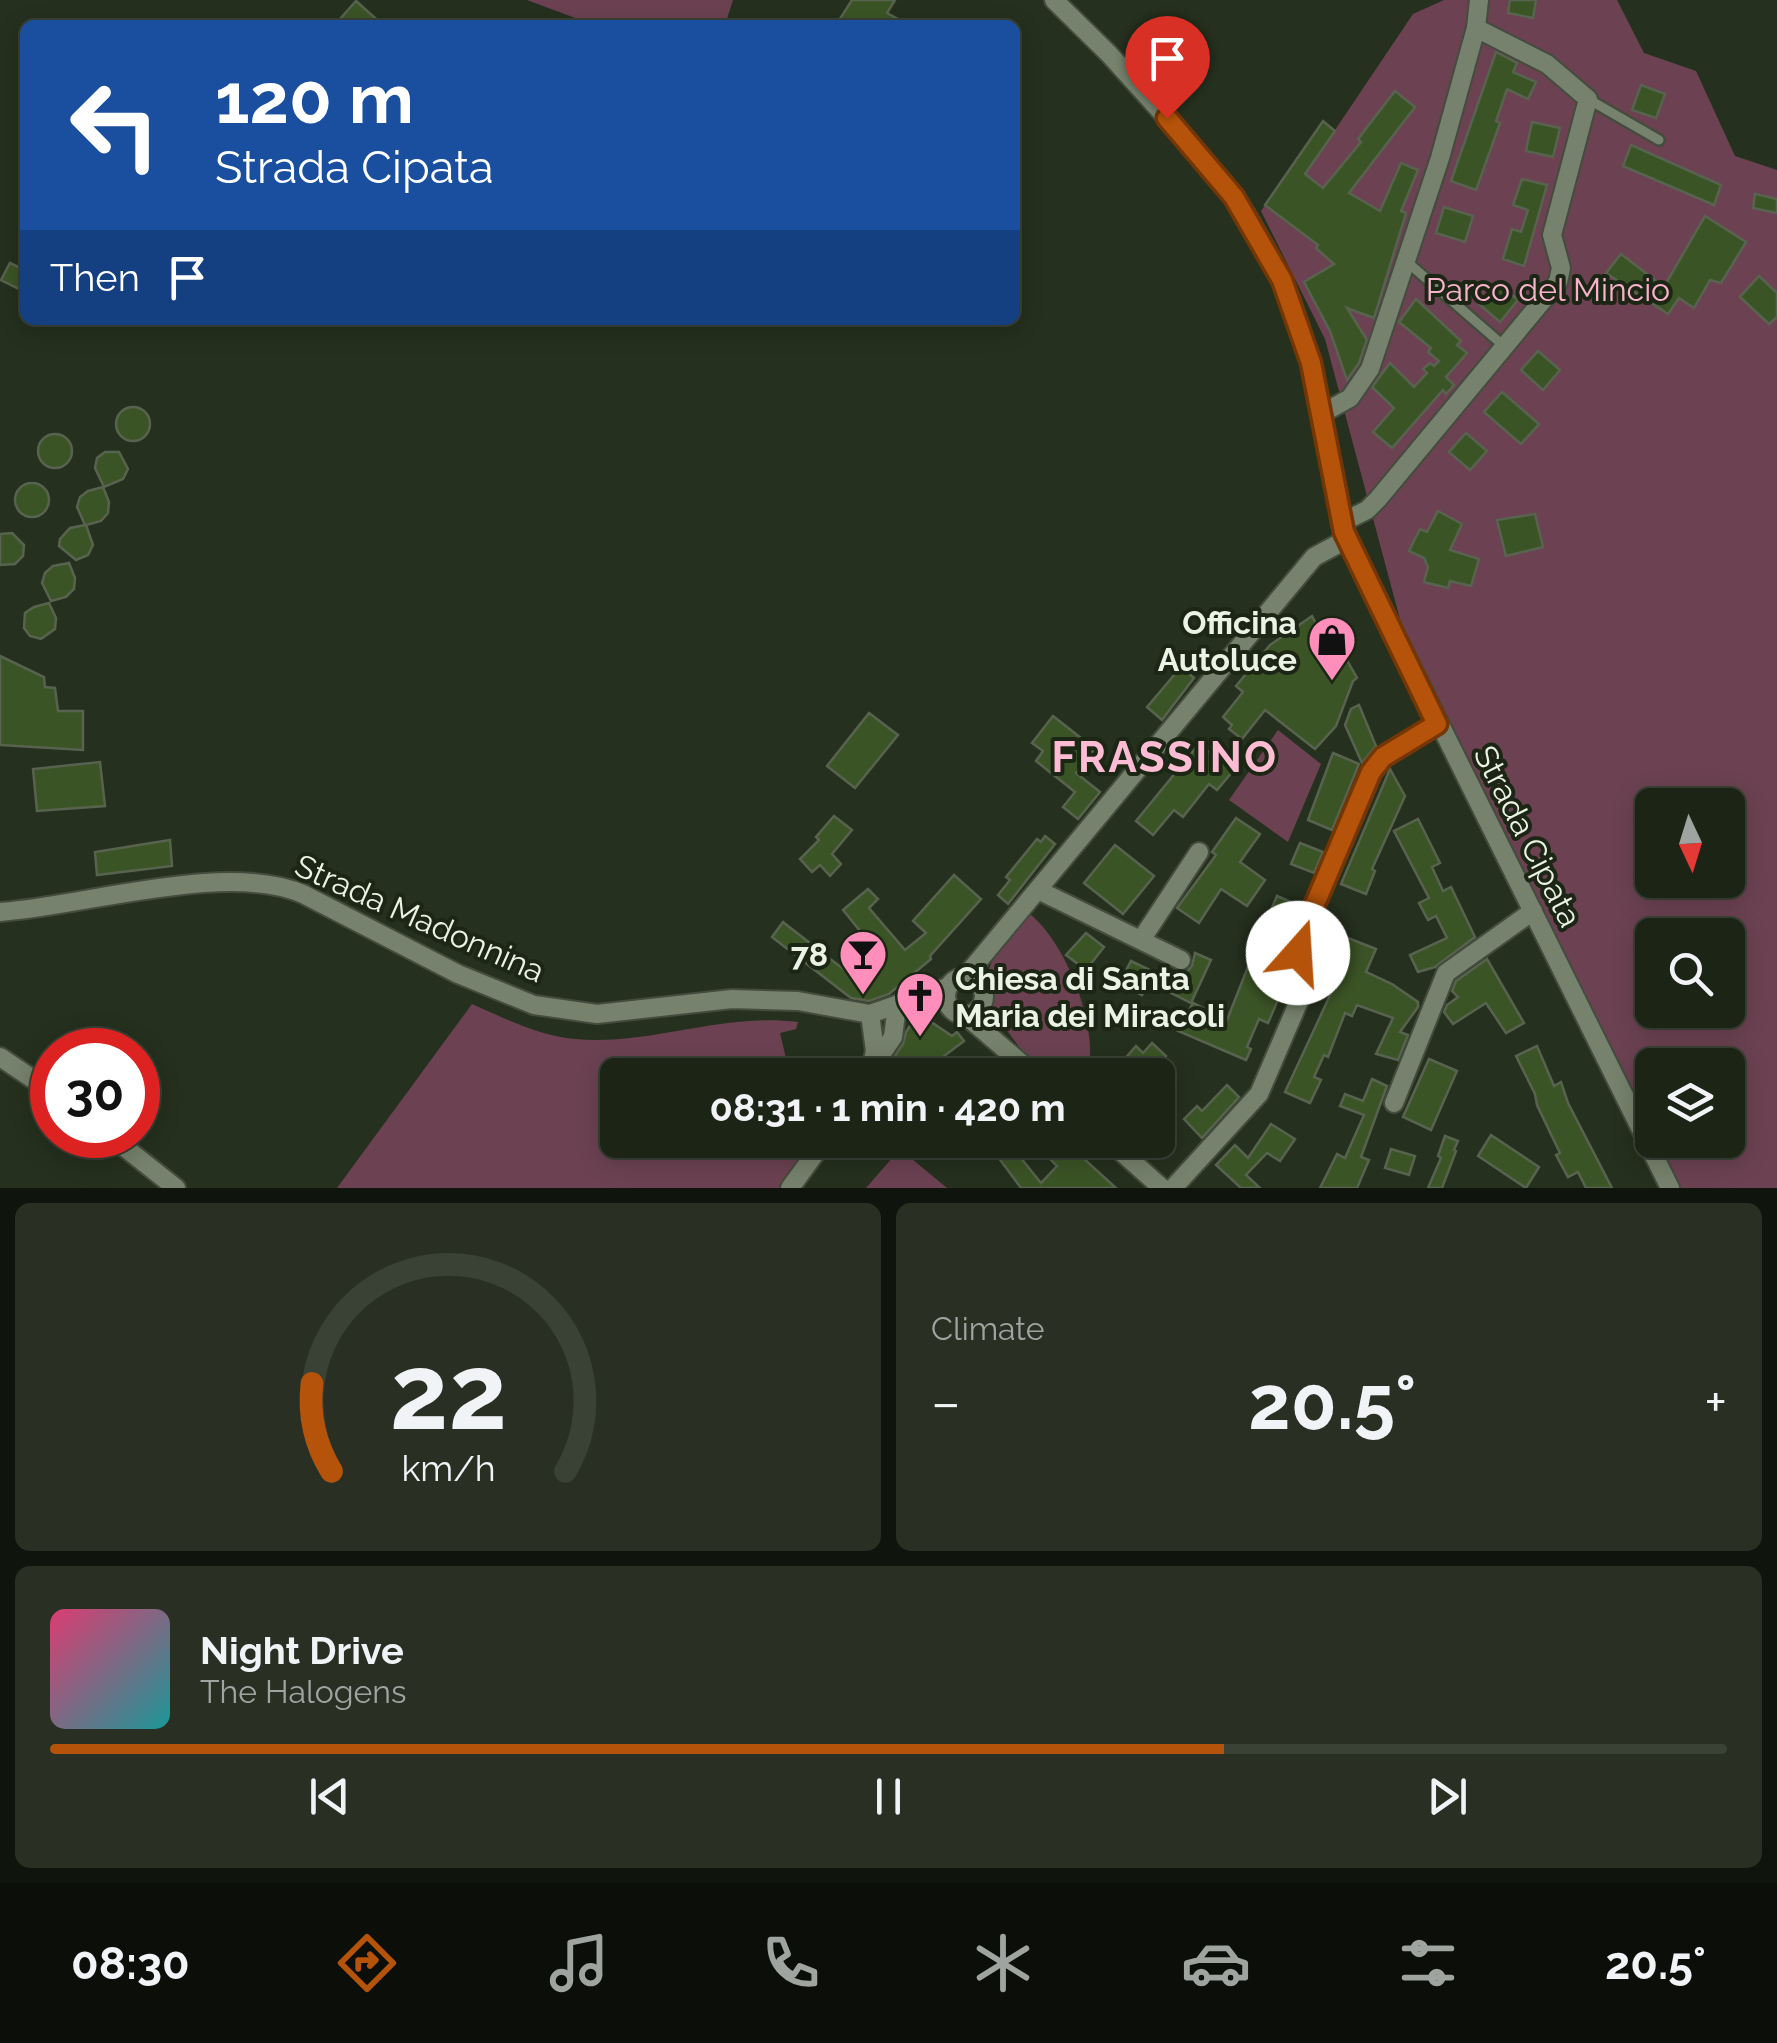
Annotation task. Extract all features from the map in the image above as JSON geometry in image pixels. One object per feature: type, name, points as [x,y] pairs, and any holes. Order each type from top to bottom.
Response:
[{"type":"street","name":"Strada Cipata","points":[[1054,0],[1190,143],[1246,214],[1291,301],[1323,413],[1345,531],[1437,724],[1670,1188]]},
{"type":"street","points":[[1323,413],[1350,398],[1365,381],[1440,158],[1476,28],[1479,0]]},
{"type":"street","points":[[873,1058],[870,1014],[917,998],[953,1002],[976,1011],[976,987],[987,954],[1038,890],[1314,557],[1378,499],[1558,282],[1561,271],[1552,235],[1588,99],[1546,64],[1476,28]]},
{"type":"street","points":[[1173,1188],[1258,1094],[1305,988],[1298,944],[1371,772],[1383,757],[1437,724]]},
{"type":"street","points":[[1141,940],[1199,852]]},
{"type":"street","name":"Strada Madonnina","points":[[0,912],[211,883],[254,881],[302,894],[458,974],[534,1005],[597,1014],[732,999],[815,1004],[870,1014]]},
{"type":"street","points":[[1038,890],[1181,960]]},
{"type":"street","points":[[1394,1103],[1446,973],[1533,911]]},
{"type":"street","points":[[953,1002],[957,978],[976,987],[1002,1045]]},
{"type":"street","points":[[953,1002],[1016,1058]]},
{"type":"street","points":[[879,1058],[894,1037],[898,1006]]},
{"type":"street","points":[[0,1057],[30,1077]]},
{"type":"street","points":[[138,1158],[176,1188]]},
{"type":"street","points":[[790,1188],[812,1158]]},
{"type":"street","points":[[1128,1158],[1162,1188]]},
{"type":"lane","points":[[1588,99],[1659,140]]},
{"type":"lane","points":[[1406,262],[1505,348]]},
{"type":"green space","points":[[527,0],[733,0],[727,20],[581,20]]},
{"type":"green space","name":"Parco del Mincio","points":[[1444,0],[1617,0],[1644,53],[1696,71],[1735,156],[1777,170],[1777,1188],[1668,1188],[1654,1158],[1745,1158],[1745,1048],[1635,1048],[1635,1119],[1399,624],[1325,339],[1261,211],[1323,121],[1335,130],[1413,14]]},
{"type":"green space","points":[[1278,730],[1321,764],[1288,842],[1229,800]]},
{"type":"green space","points":[[1029,913],[1056,944],[1084,1010],[1090,1058],[1029,1058],[1016,1042],[997,1014],[988,986],[994,956]]},
{"type":"green space","points":[[472,1004],[535,1030],[575,1039],[631,1038],[742,1021],[798,1022],[796,1029],[780,1033],[786,1058],[600,1058],[600,1158],[803,1158],[780,1188],[337,1188]]},
{"type":"green space","points":[[892,1158],[911,1158],[947,1188],[866,1188]]},
{"type":"building","points":[[852,0],[895,0],[887,13],[900,20],[839,20]]},
{"type":"building","points":[[1510,0],[1536,0],[1533,18],[1508,13]]},
{"type":"building","points":[[356,1],[377,20],[341,20]]},
{"type":"building","points":[[1496,52],[1517,63],[1513,72],[1536,82],[1528,99],[1507,89],[1496,121],[1500,123],[1476,190],[1451,181]]},
{"type":"building","points":[[1641,85],[1665,94],[1656,118],[1632,110]]},
{"type":"building","points":[[1395,91],[1415,107],[1349,193],[1380,211],[1401,163],[1418,170],[1401,211],[1406,213],[1374,318],[1347,308],[1367,340],[1359,363],[1347,380],[1330,331],[1304,282],[1334,264],[1316,248],[1318,245],[1265,205],[1323,121],[1335,131],[1305,174],[1323,188],[1361,142],[1358,139]]},
{"type":"building","points":[[1532,122],[1560,128],[1553,157],[1526,151]]},
{"type":"building","points":[[1631,145],[1721,185],[1714,205],[1623,166]]},
{"type":"building","points":[[1522,179],[1547,185],[1524,266],[1503,259],[1512,229],[1521,232],[1528,210],[1513,205]]},
{"type":"building","points":[[1755,194],[1777,199],[1777,213],[1753,208]]},
{"type":"building","points":[[1444,207],[1473,216],[1465,242],[1436,233]]},
{"type":"building","points":[[1705,216],[1746,242],[1721,283],[1710,280],[1694,308],[1679,298],[1668,314],[1606,273],[1621,254],[1664,287]]},
{"type":"building","points":[[10,263],[20,268],[20,290],[1,280]]},
{"type":"building","points":[[1759,276],[1777,293],[1777,317],[1769,324],[1740,297]]},
{"type":"building","points":[[1497,282],[1518,300],[1500,322],[1479,304]]},
{"type":"building","points":[[1416,299],[1461,341],[1457,345],[1467,353],[1446,377],[1454,385],[1446,394],[1443,390],[1392,448],[1373,432],[1394,408],[1372,387],[1390,363],[1414,387],[1427,373],[1423,369],[1439,361],[1428,352],[1431,348],[1399,322]]},
{"type":"building","points":[[1538,351],[1560,370],[1543,390],[1521,370]]},
{"type":"building","points":[[1502,392],[1539,424],[1521,444],[1484,412]]},
{"type":"building","points":[[133,407],[145,412],[150,424],[145,436],[133,441],[121,436],[116,424],[121,412]]},
{"type":"building","points":[[1466,433],[1487,451],[1470,470],[1449,452]]},
{"type":"building","points":[[55,434],[67,439],[72,451],[67,463],[55,468],[43,463],[38,451],[43,439]]},
{"type":"building","points":[[105,452],[119,452],[128,469],[123,479],[104,487],[95,468],[97,458]]},
{"type":"building","points":[[32,483],[44,488],[49,500],[44,512],[32,517],[20,512],[15,500],[20,488]]},
{"type":"building","points":[[103,487],[109,502],[108,513],[101,521],[86,525],[93,545],[88,555],[76,560],[59,546],[60,539],[70,528],[85,525],[77,507],[80,497]]},
{"type":"building","points":[[1438,511],[1462,524],[1450,550],[1479,559],[1471,586],[1450,581],[1448,588],[1424,582],[1428,567],[1424,558],[1409,551],[1420,529],[1427,532]]},
{"type":"building","points":[[1535,514],[1543,547],[1506,556],[1497,520]]},
{"type":"building","points":[[12,533],[24,545],[23,556],[15,564],[0,565],[0,534]]},
{"type":"building","points":[[69,563],[75,578],[74,589],[66,597],[51,601],[42,583],[45,573],[53,566]]},
{"type":"building","points":[[49,603],[56,618],[55,629],[41,639],[30,636],[24,628],[25,613]]},
{"type":"building","points":[[1312,616],[1331,652],[1340,648],[1357,678],[1336,726],[1315,749],[1265,710],[1242,739],[1229,729],[1232,725],[1223,717],[1243,692],[1236,686],[1270,645]]},
{"type":"building","points":[[0,656],[44,677],[45,687],[55,688],[58,711],[83,711],[83,750],[0,745]]},
{"type":"building","points":[[1181,667],[1194,678],[1162,720],[1147,707]]},
{"type":"building","points":[[1359,705],[1376,746],[1362,763],[1345,725],[1351,709]]},
{"type":"building","points":[[869,713],[898,735],[855,788],[827,766]]},
{"type":"building","points":[[1053,716],[1095,749],[1076,773],[1100,792],[1078,819],[1063,807],[1075,792],[1036,761],[1043,751],[1032,743]]},
{"type":"building","points":[[1199,744],[1233,771],[1217,790],[1209,784],[1183,817],[1174,810],[1153,835],[1136,821]]},
{"type":"building","points":[[1333,753],[1359,764],[1332,830],[1308,820]]},
{"type":"building","points":[[100,762],[105,806],[37,811],[33,769]]},
{"type":"building","points":[[1390,769],[1405,796],[1372,869],[1375,871],[1366,894],[1341,884]]},
{"type":"building","points":[[834,816],[852,830],[832,854],[841,864],[830,876],[820,865],[812,872],[800,859],[819,840],[816,837]]},
{"type":"building","points":[[1236,818],[1260,834],[1240,862],[1265,880],[1247,906],[1221,889],[1199,923],[1177,908],[1216,855],[1212,852]]},
{"type":"building","points":[[1418,819],[1440,863],[1432,867],[1443,891],[1451,887],[1475,937],[1435,967],[1418,972],[1410,955],[1447,938],[1436,916],[1428,920],[1419,903],[1429,898],[1394,831]]},
{"type":"building","points":[[1045,836],[1055,844],[1008,904],[998,895],[1010,880],[1006,877],[1037,839],[1041,842]]},
{"type":"building","points":[[170,840],[172,866],[97,875],[95,852]]},
{"type":"building","points":[[1300,843],[1323,852],[1314,873],[1291,864]]},
{"type":"building","points":[[1115,845],[1154,876],[1123,914],[1084,883]]},
{"type":"building","points":[[954,875],[981,899],[931,959],[889,994],[869,1001],[851,998],[772,937],[783,922],[856,979],[882,958],[843,910],[868,889],[878,899],[869,908],[905,950],[926,933],[913,921]]},
{"type":"building","points":[[1277,896],[1300,906],[1288,933],[1265,924]]},
{"type":"building","points":[[1330,931],[1376,949],[1366,972],[1392,984],[1418,1002],[1418,1007],[1400,1032],[1408,1035],[1398,1060],[1376,1054],[1393,1018],[1357,1005],[1352,1016],[1345,1013],[1328,1057],[1324,1055],[1314,1077],[1321,1080],[1310,1103],[1285,1092],[1346,961],[1321,951]]},
{"type":"building","points":[[1086,933],[1104,947],[1086,970],[1066,955]]},
{"type":"building","points":[[1255,949],[1272,956],[1269,963],[1290,972],[1268,1023],[1259,1019],[1246,1060],[1178,1031],[1193,1003],[1227,1020]]},
{"type":"building","points":[[1195,953],[1211,960],[1191,1003],[1171,993],[1180,972],[1186,973],[1192,966]]},
{"type":"building","points":[[1487,959],[1524,1023],[1506,1033],[1486,1003],[1453,1024],[1444,1012],[1458,997],[1452,991],[1456,981]]},
{"type":"building","points":[[1131,961],[1154,972],[1142,995],[1119,984]]},
{"type":"building","name":"Chiesa di Santa Maria dei Miracoli","points":[[918,1013],[952,1036],[957,1032],[964,1041],[942,1058],[894,1058]]},
{"type":"building","points":[[1152,1043],[1166,1056],[1125,1058],[1136,1046],[1143,1053]]},
{"type":"building","points":[[1537,1046],[1554,1086],[1561,1082],[1612,1188],[1586,1188],[1578,1172],[1568,1177],[1556,1155],[1560,1153],[1516,1056]]},
{"type":"building","points":[[1429,1059],[1457,1071],[1431,1130],[1403,1117]]},
{"type":"building","points":[[1372,1079],[1387,1086],[1361,1157],[1369,1160],[1357,1188],[1320,1188],[1337,1154],[1345,1158],[1364,1115],[1340,1106],[1345,1094],[1363,1101]]},
{"type":"building","points":[[1227,1085],[1239,1097],[1202,1138],[1184,1119],[1197,1106],[1202,1111]]},
{"type":"building","points":[[1271,1124],[1295,1139],[1280,1161],[1267,1153],[1246,1175],[1260,1188],[1241,1188],[1216,1165],[1235,1145],[1248,1158]]},
{"type":"building","points":[[1491,1135],[1539,1167],[1526,1188],[1478,1156]]},
{"type":"building","points":[[1445,1136],[1458,1141],[1456,1151],[1442,1188],[1428,1188],[1441,1158],[1438,1156]]},
{"type":"building","points":[[1391,1149],[1415,1156],[1409,1175],[1385,1168]]},
{"type":"building","points":[[999,1158],[1021,1158],[1041,1183],[1057,1166],[1049,1158],[1083,1158],[1116,1188],[1021,1188]]},
{"type":"place","name":"Officina Autoluce","points":[[1332,682]]},
{"type":"place","name":"78","points":[[863,996]]},
{"type":"place","name":"Chiesa di Santa Maria dei Miracoli","points":[[920,1038]]},
{"type":"district","name":"FRASSINO","points":[[1165,757]]},
{"type":"route","points":[[1167,118],[1234,197],[1282,280],[1311,363],[1344,532],[1437,724],[1376,763],[1298,944],[1298,953]]}]
